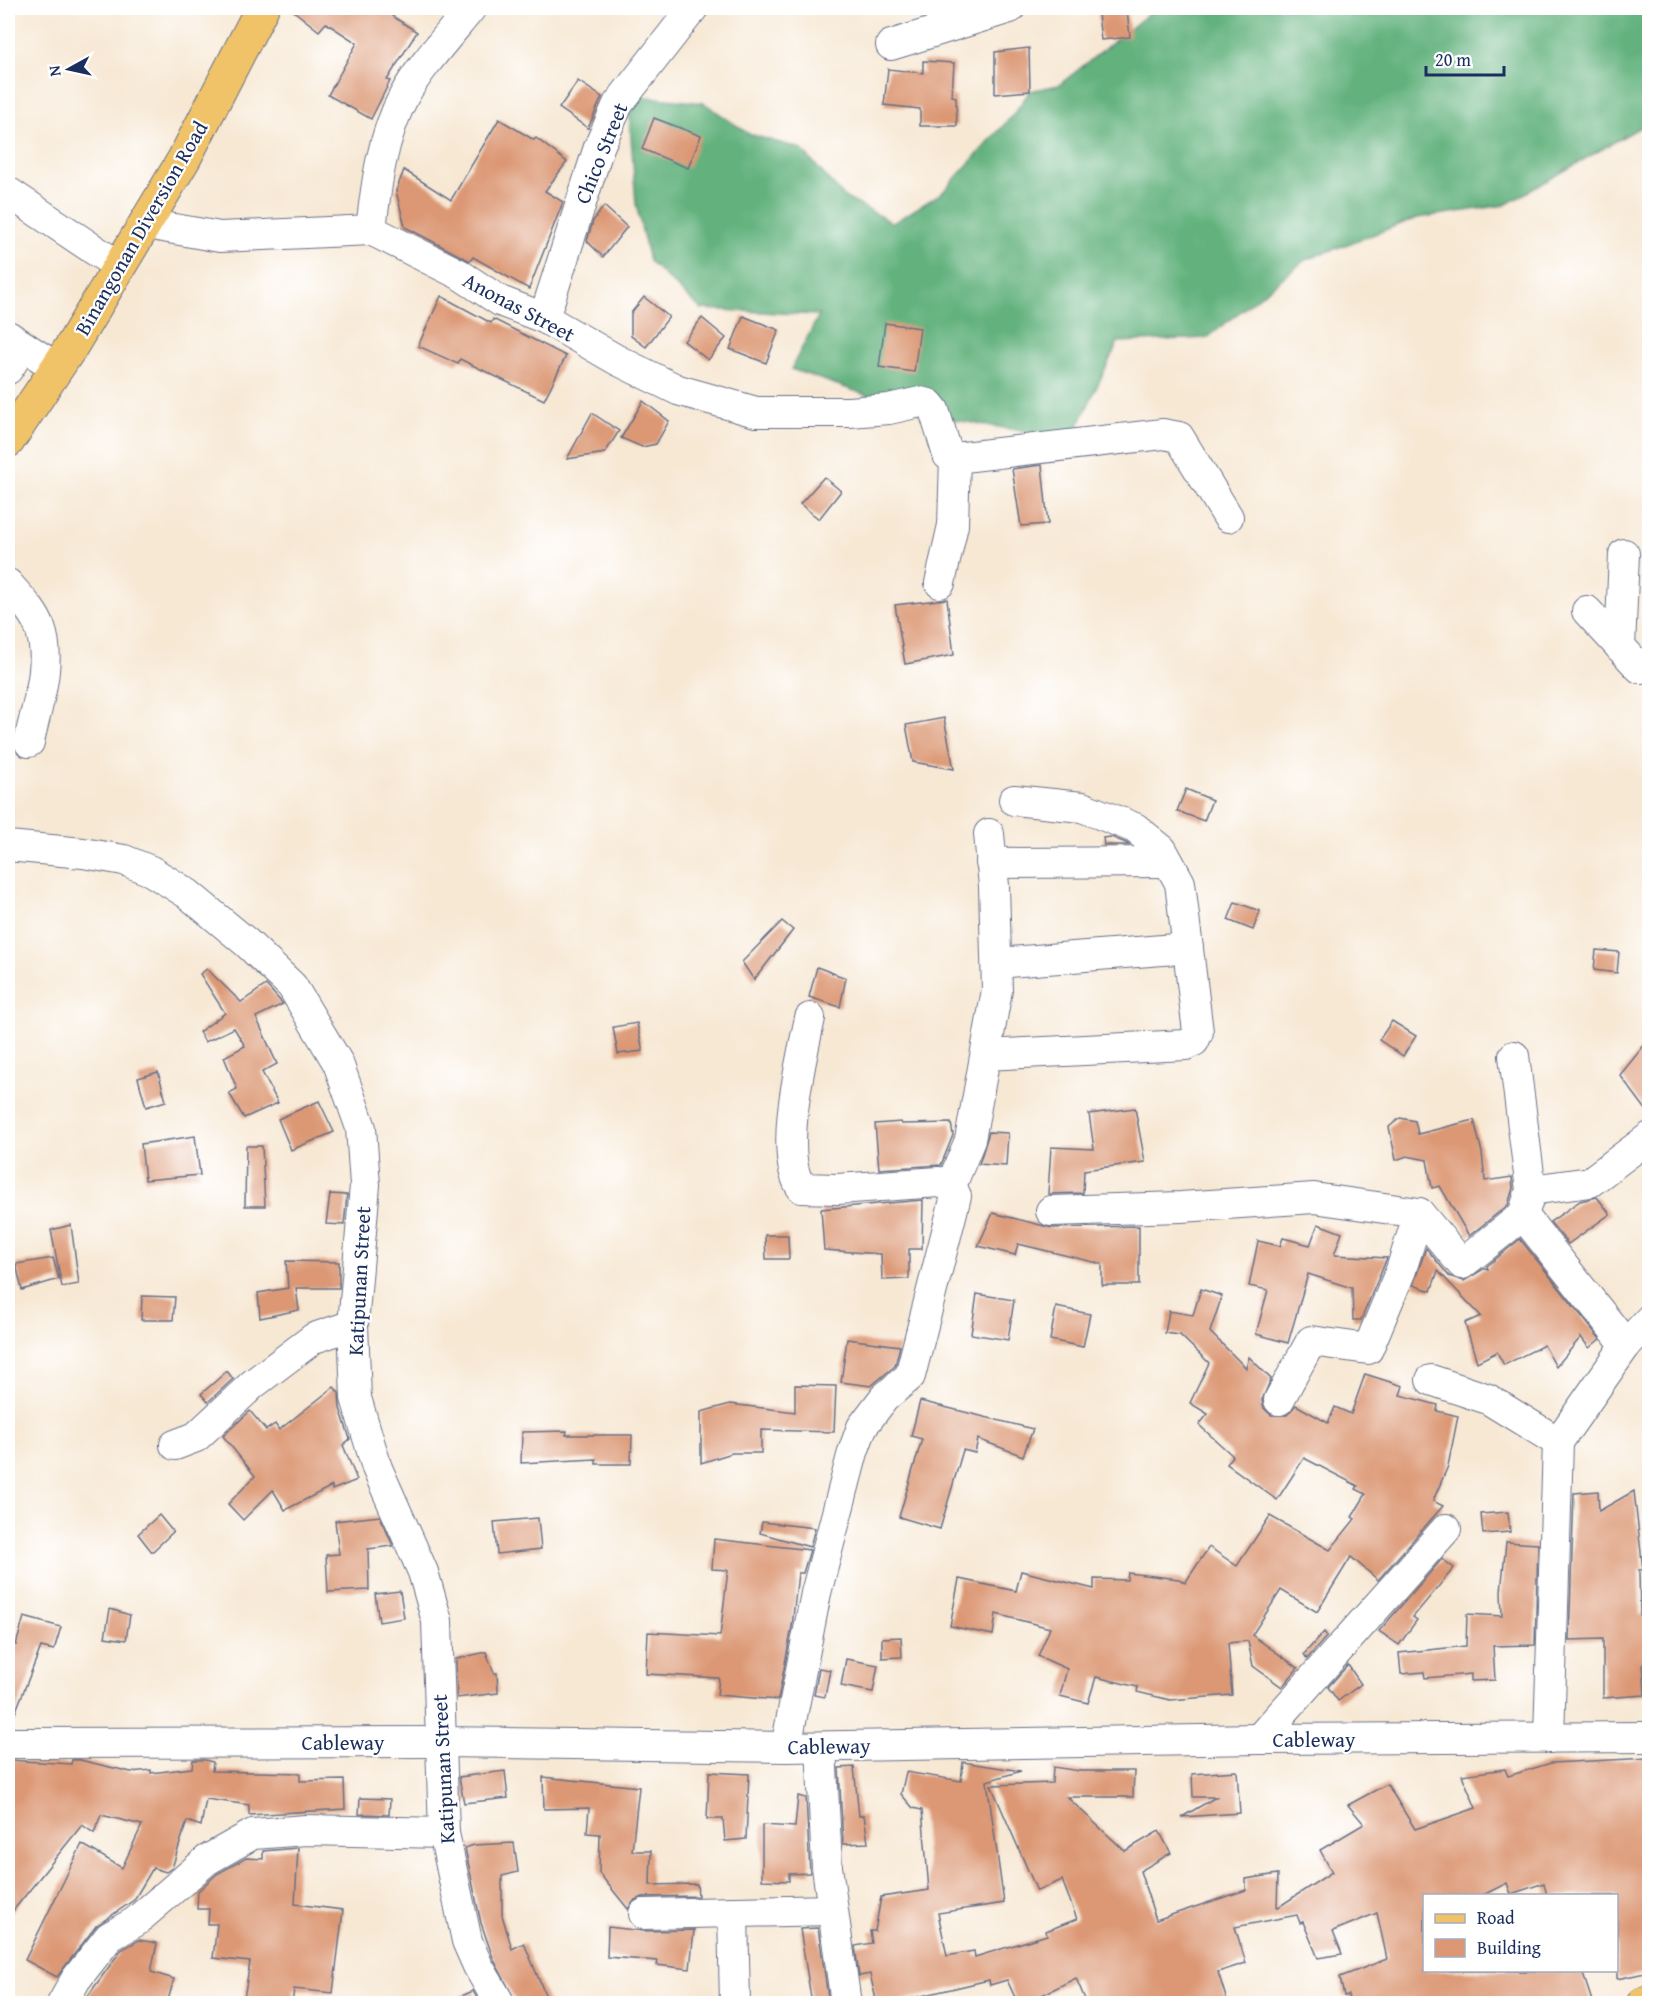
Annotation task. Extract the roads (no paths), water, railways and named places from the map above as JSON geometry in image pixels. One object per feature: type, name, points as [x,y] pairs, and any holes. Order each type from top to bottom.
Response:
[{"type":"main road","name":"Binangonan Diversion Road","points":[[8,441],[57,368],[146,224],[184,159],[262,8]]},
{"type":"main road","points":[[1643,2004],[1650,2001]]},
{"type":"street","points":[[370,230],[374,196],[389,130],[405,95],[471,8]]},
{"type":"street","name":"Chico Street","points":[[544,318],[599,147],[618,104],[693,8]]},
{"type":"street","points":[[891,45],[1010,8]]},
{"type":"street","points":[[8,192],[120,267]]},
{"type":"street","name":"Anonas Street","points":[[146,224],[220,237],[370,230],[459,274],[500,300],[544,318],[617,360],[678,390],[756,412],[849,412],[889,409],[920,402],[929,404],[934,410],[944,447],[948,455],[955,458]]},
{"type":"street","points":[[12,350],[57,368]]},
{"type":"street","points":[[940,583],[953,525],[955,458],[1163,434],[1179,437],[1228,516]]},
{"type":"street","points":[[1620,647],[1623,554]]},
{"type":"street","points":[[8,584],[28,607],[40,628],[46,657],[29,742]]},
{"type":"street","points":[[1587,611],[1640,668],[1650,667]]},
{"type":"street","points":[[986,1055],[1186,1045],[1194,1041],[1198,1032],[1180,883],[1162,850],[1135,828],[1082,807],[1014,800]]},
{"type":"street","name":"Katipunan Street","points":[[8,846],[83,853],[124,860],[151,871],[188,894],[292,986],[339,1063],[361,1128],[365,1185],[353,1325],[356,1398],[377,1468],[423,1572],[437,1621],[444,1833],[467,1941],[478,1966],[500,2004]]},
{"type":"street","points":[[951,1186],[970,1140],[997,990],[990,849],[1168,862]]},
{"type":"street","points":[[997,963],[1188,948]]},
{"type":"street","points":[[786,1747],[816,1593],[853,1452],[862,1427],[884,1398],[910,1376],[956,1196],[951,1186],[939,1182],[837,1189],[802,1188],[794,1179],[791,1151],[798,1077],[810,1017]]},
{"type":"street","points":[[1514,1056],[1527,1202],[1626,1345]]},
{"type":"street","points":[[1051,1211],[1181,1207],[1314,1198],[1419,1213],[1462,1264],[1527,1202],[1590,1182],[1650,1137]]},
{"type":"street","points":[[1279,1400],[1311,1341],[1368,1349],[1401,1270],[1419,1213]]},
{"type":"street","points":[[1549,1738],[1558,1442],[1626,1345],[1650,1319]]},
{"type":"street","points":[[175,1445],[196,1437],[253,1384],[314,1338],[353,1325]]},
{"type":"street","points":[[1431,1380],[1488,1399],[1558,1442]]},
{"type":"street","points":[[1259,1739],[1446,1529]]},
{"type":"street","name":"Cableway","points":[[8,1743],[440,1742],[820,1747],[1259,1739],[1650,1737]]},
{"type":"street","points":[[820,1747],[832,1910],[846,2004]]},
{"type":"street","points":[[62,2004],[76,1979],[109,1937],[135,1922],[207,1860],[253,1834],[306,1830],[444,1833]]},
{"type":"street","points":[[644,1914],[832,1910]]},
{"type":"street","points":[[733,1912],[735,2004]]}]
